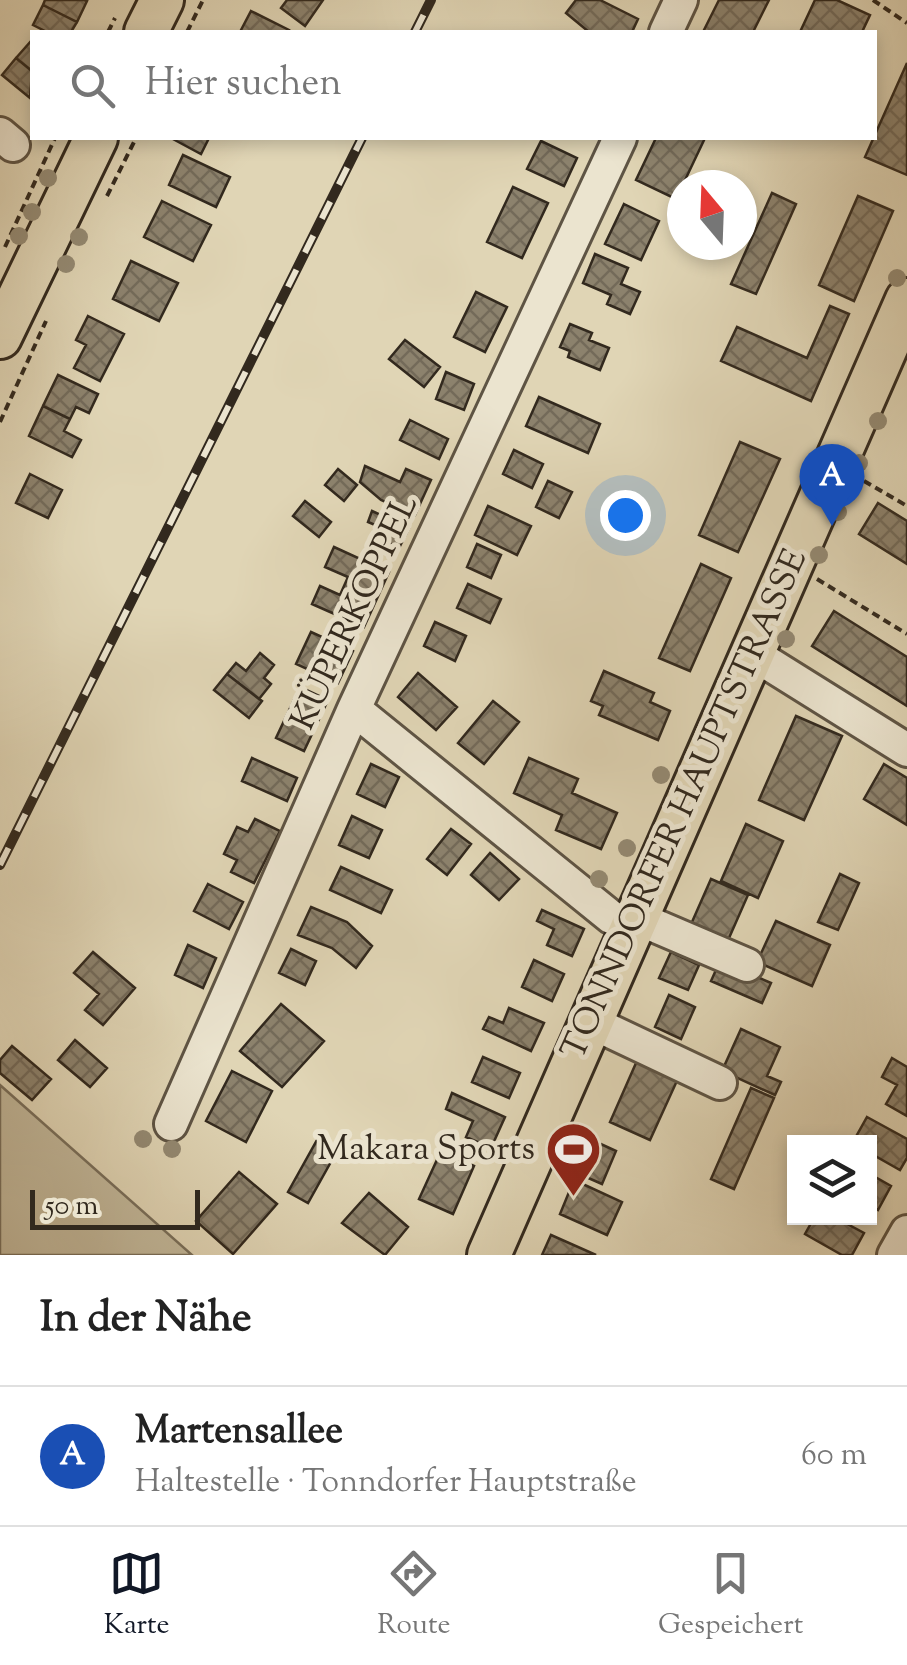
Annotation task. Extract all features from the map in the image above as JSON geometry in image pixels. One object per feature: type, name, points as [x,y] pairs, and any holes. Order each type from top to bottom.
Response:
[{"type":"main road","points":[[147,30],[162,0]]},
{"type":"main road","points":[[15,319],[80,169]]},
{"type":"main road","name":"TONNDORFER HAUPTSTRASSE","points":[[489,1255],[907,300]]},
{"type":"street","points":[[667,30],[680,0]]},
{"type":"street","name":"KÜPERKOPPEL","points":[[171,1124],[354,710],[619,140]]},
{"type":"street","points":[[752,653],[907,750]]},
{"type":"street","points":[[354,710],[612,917],[747,965]]},
{"type":"street","points":[[591,1022],[720,1083]]},
{"type":"street","points":[[894,1255],[907,1232]]},
{"type":"path","points":[[188,30],[203,0]]},
{"type":"path","points":[[873,0],[907,22]]},
{"type":"path","points":[[57,140],[80,169]]},
{"type":"path","points":[[0,258],[80,169],[132,140]]},
{"type":"path","points":[[0,422],[15,319]]},
{"type":"path","points":[[860,478],[907,506]]},
{"type":"path","points":[[816,578],[907,634]]},
{"type":"shaded area","points":[[0,1085],[192,1255],[0,1255]]},
{"type":"building","points":[[45,0],[87,1],[77,22],[43,5]]},
{"type":"building","points":[[287,0],[323,0],[305,26],[281,8]]},
{"type":"building","points":[[576,0],[600,0],[638,19],[633,30],[587,30],[566,13]]},
{"type":"building","points":[[719,0],[769,0],[754,30],[704,30]]},
{"type":"building","points":[[815,0],[837,0],[870,15],[863,30],[801,30]]},
{"type":"building","points":[[43,5],[77,22],[72,30],[43,30],[33,25]]},
{"type":"building","points":[[251,11],[289,30],[241,30]]},
{"type":"building","points":[[30,42],[30,69],[16,58]]},
{"type":"building","points":[[16,58],[30,69],[30,98],[2,75]]},
{"type":"building","points":[[907,63],[907,175],[865,157],[873,140],[877,140],[877,130]]},
{"type":"building","points":[[175,140],[208,140],[201,154]]},
{"type":"building","points":[[655,140],[704,140],[690,170],[667,170],[667,195],[636,180]]},
{"type":"building","points":[[541,141],[577,158],[564,186],[527,169]]},
{"type":"building","points":[[183,155],[230,177],[216,207],[169,185]]},
{"type":"building","points":[[513,187],[548,203],[522,258],[487,242]]},
{"type":"building","points":[[772,193],[796,204],[756,294],[731,284],[742,260],[757,260],[757,226]]},
{"type":"building","points":[[858,196],[893,211],[854,301],[819,285]]},
{"type":"building","points":[[162,201],[211,225],[193,261],[144,237]]},
{"type":"building","points":[[624,204],[659,221],[641,260],[605,244]]},
{"type":"building","points":[[595,254],[628,268],[621,284],[640,292],[630,314],[607,304],[611,295],[583,283]]},
{"type":"building","points":[[131,261],[178,283],[159,321],[113,299]]},
{"type":"building","points":[[476,292],[507,307],[485,352],[454,337]]},
{"type":"building","points":[[830,306],[849,314],[811,401],[721,361],[737,327],[807,358]]},
{"type":"building","points":[[88,316],[124,334],[100,381],[74,368],[86,345],[76,340]]},
{"type":"building","points":[[570,324],[592,333],[589,340],[609,348],[600,370],[568,357],[570,351],[560,347]]},
{"type":"building","points":[[405,340],[440,367],[424,387],[389,359]]},
{"type":"building","points":[[446,372],[474,384],[464,410],[436,399]]},
{"type":"building","points":[[58,375],[98,394],[89,413],[76,407],[70,419],[43,406]]},
{"type":"building","points":[[539,397],[600,424],[588,453],[526,426]]},
{"type":"building","points":[[43,406],[70,419],[64,431],[81,440],[72,457],[29,436]]},
{"type":"building","points":[[410,420],[448,439],[439,459],[400,440]]},
{"type":"building","points":[[740,442],[780,459],[738,552],[699,535]]},
{"type":"building","points":[[514,450],[543,464],[532,488],[503,474]]},
{"type":"building","points":[[365,466],[400,482],[406,469],[431,480],[415,515],[381,500],[360,482]]},
{"type":"building","points":[[338,469],[357,485],[344,501],[325,485]]},
{"type":"building","points":[[30,474],[62,490],[48,518],[16,503]]},
{"type":"building","points":[[548,481],[572,492],[559,518],[536,507]]},
{"type":"building","points":[[305,501],[331,522],[319,537],[293,516]]},
{"type":"building","points":[[878,503],[907,521],[907,564],[859,534]]},
{"type":"building","points":[[488,506],[531,526],[517,555],[475,535]]},
{"type":"building","points":[[372,511],[409,528],[399,548],[376,537],[380,527],[368,522]]},
{"type":"building","points":[[477,544],[501,555],[491,578],[467,567]]},
{"type":"building","points":[[334,547],[389,572],[364,627],[312,604],[320,586],[340,595],[348,577],[325,567]]},
{"type":"building","points":[[701,564],[731,578],[690,671],[659,658]]},
{"type":"building","points":[[468,584],[501,599],[490,623],[457,608]]},
{"type":"building","points":[[834,611],[907,657],[907,706],[812,646]]},
{"type":"building","points":[[435,622],[466,636],[455,661],[424,646]]},
{"type":"building","points":[[311,632],[353,651],[338,683],[296,664]]},
{"type":"building","points":[[260,653],[274,665],[264,678],[271,684],[259,699],[227,674],[236,663],[246,671]]},
{"type":"building","points":[[604,671],[654,693],[650,702],[670,711],[658,740],[599,715],[603,706],[591,701]]},
{"type":"building","points":[[418,673],[457,707],[436,730],[398,697]]},
{"type":"building","points":[[227,674],[262,701],[249,718],[214,690]]},
{"type":"building","points":[[300,687],[328,700],[304,751],[276,738]]},
{"type":"building","points":[[493,701],[519,722],[484,764],[458,743]]},
{"type":"building","points":[[796,716],[842,736],[804,820],[759,800]]},
{"type":"building","points":[[252,758],[297,778],[287,801],[242,781]]},
{"type":"building","points":[[529,758],[578,779],[572,793],[617,813],[601,849],[556,830],[562,815],[514,793]]},
{"type":"building","points":[[371,764],[399,777],[385,807],[357,794]]},
{"type":"building","points":[[884,764],[907,778],[907,825],[864,799]]},
{"type":"building","points":[[352,816],[382,830],[369,858],[339,845]]},
{"type":"building","points":[[255,819],[280,831],[254,883],[231,872],[237,860],[224,854],[237,827],[248,832]]},
{"type":"building","points":[[746,824],[783,841],[758,898],[721,881]]},
{"type":"building","points":[[451,829],[471,844],[447,875],[427,859]]},
{"type":"building","points":[[490,853],[519,879],[499,900],[471,875]]},
{"type":"building","points":[[341,867],[392,890],[381,913],[330,890]]},
{"type":"building","points":[[840,874],[859,883],[838,930],[818,922]]},
{"type":"building","points":[[711,879],[748,895],[725,947],[688,931]]},
{"type":"building","points":[[208,884],[243,902],[229,929],[194,911]]},
{"type":"building","points":[[311,907],[347,922],[372,946],[356,968],[332,948],[298,935]]},
{"type":"building","points":[[542,910],[584,929],[572,956],[547,945],[554,929],[537,921]]},
{"type":"building","points":[[776,921],[830,945],[812,986],[757,962]]},
{"type":"building","points":[[188,945],[216,958],[203,988],[175,975]]},
{"type":"building","points":[[291,949],[316,961],[305,985],[279,973]]},
{"type":"building","points":[[93,952],[135,988],[103,1025],[85,1010],[99,994],[74,973]]},
{"type":"building","points":[[671,952],[699,965],[688,990],[659,978]]},
{"type":"building","points":[[534,960],[564,974],[552,1001],[522,987]]},
{"type":"building","points":[[720,961],[771,983],[762,1003],[711,981]]},
{"type":"building","points":[[669,995],[695,1007],[681,1039],[655,1027]]},
{"type":"building","points":[[281,1004],[324,1041],[282,1087],[240,1051]]},
{"type":"building","points":[[509,1008],[544,1023],[531,1051],[483,1029],[489,1017],[503,1023]]},
{"type":"building","points":[[741,1029],[780,1047],[767,1076],[781,1082],[775,1095],[722,1071]]},
{"type":"building","points":[[75,1040],[107,1068],[90,1087],[58,1060]]},
{"type":"building","points":[[12,1046],[51,1079],[32,1100],[0,1073],[0,1060]]},
{"type":"building","points":[[640,1054],[681,1072],[650,1140],[610,1122]]},
{"type":"building","points":[[483,1057],[520,1073],[509,1098],[472,1082]]},
{"type":"building","points":[[892,1058],[907,1067],[907,1116],[886,1104],[897,1085],[882,1077]]},
{"type":"building","points":[[232,1071],[272,1091],[246,1142],[206,1121]]},
{"type":"building","points":[[751,1088],[774,1098],[734,1189],[711,1179]]},
{"type":"building","points":[[452,1093],[505,1117],[491,1148],[466,1137],[473,1121],[446,1109]]},
{"type":"building","points":[[867,1117],[907,1139],[907,1158],[900,1170],[877,1157],[877,1135],[857,1135]]},
{"type":"building","points":[[317,1140],[337,1151],[308,1203],[288,1192]]},
{"type":"building","points":[[592,1140],[616,1151],[602,1184],[577,1173]]},
{"type":"building","points":[[441,1151],[474,1166],[453,1214],[419,1199]]},
{"type":"building","points":[[239,1172],[277,1204],[233,1254],[196,1221]]},
{"type":"building","points":[[877,1178],[891,1186],[877,1209]]},
{"type":"building","points":[[574,1180],[622,1202],[607,1235],[560,1214]]},
{"type":"building","points":[[369,1193],[408,1227],[385,1255],[342,1223]]},
{"type":"building","points":[[810,1225],[849,1225],[864,1233],[852,1255],[842,1255],[805,1234]]},
{"type":"building","points":[[551,1235],[596,1255],[542,1255]]},
{"type":"railway","points":[[416,30],[431,0]]},
{"type":"railway","points":[[0,865],[361,140]]},
{"type":"place","name":"Martensallee","points":[[832,526]]},
{"type":"place","name":"Makara Sports","points":[[574,1199]]}]
